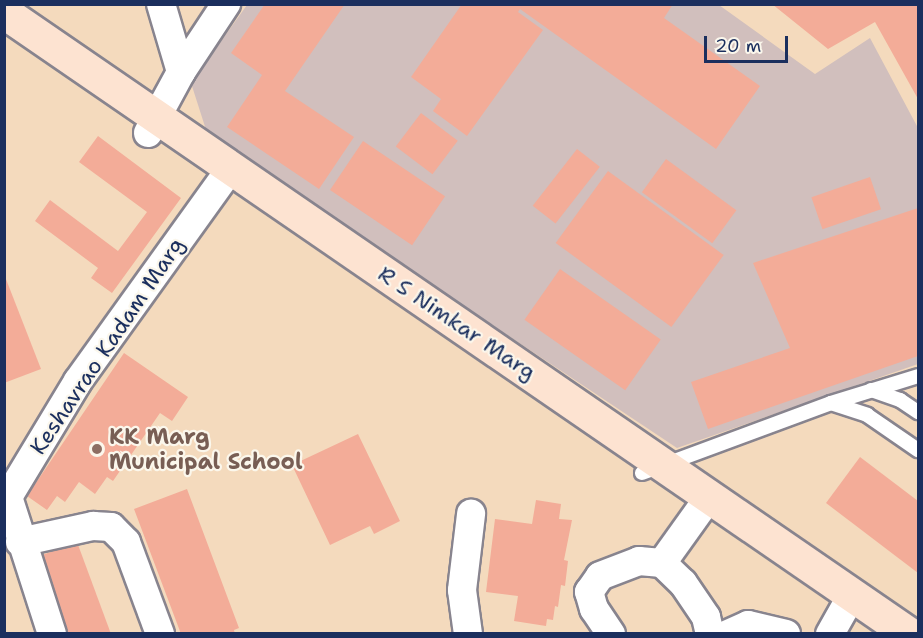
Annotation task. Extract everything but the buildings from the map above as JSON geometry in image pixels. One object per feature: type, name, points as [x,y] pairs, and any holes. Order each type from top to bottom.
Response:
[{"type":"main road","name":"R S Nimkar Marg","points":[[4,12],[152,124],[704,504],[869,633]]},
{"type":"main road","name":"R S Nimkar Marg","points":[[4,35],[152,124]]},
{"type":"main road","name":"R S Nimkar Marg","points":[[842,614],[909,633]]},
{"type":"street","points":[[161,4],[181,72]]},
{"type":"street","points":[[152,124],[181,72],[226,4]]},
{"type":"street","name":"Keshavrao Kadam Marg","points":[[52,633],[20,542],[6,493],[78,381],[226,176]]},
{"type":"street","points":[[662,563],[704,504]]},
{"type":"street","points":[[468,633],[462,590],[471,514]]},
{"type":"street","points":[[20,542],[93,526],[111,527],[126,542],[160,633]]},
{"type":"street","points":[[611,633],[594,609],[589,591],[600,576],[639,561],[662,563],[683,583],[706,617],[710,633]]},
{"type":"street","points":[[728,633],[748,625],[786,633]]},
{"type":"lane","points":[[653,469],[831,403],[918,376]]},
{"type":"lane","points":[[871,390],[900,400],[918,412]]},
{"type":"lane","points":[[831,403],[867,415],[918,450]]},
{"type":"shaded area","points":[[247,5],[719,5],[815,74],[870,38],[918,128],[918,364],[677,448],[208,136],[191,83]]},
{"type":"place","name":"KK Marg Municipal School","points":[[97,449]]}]
